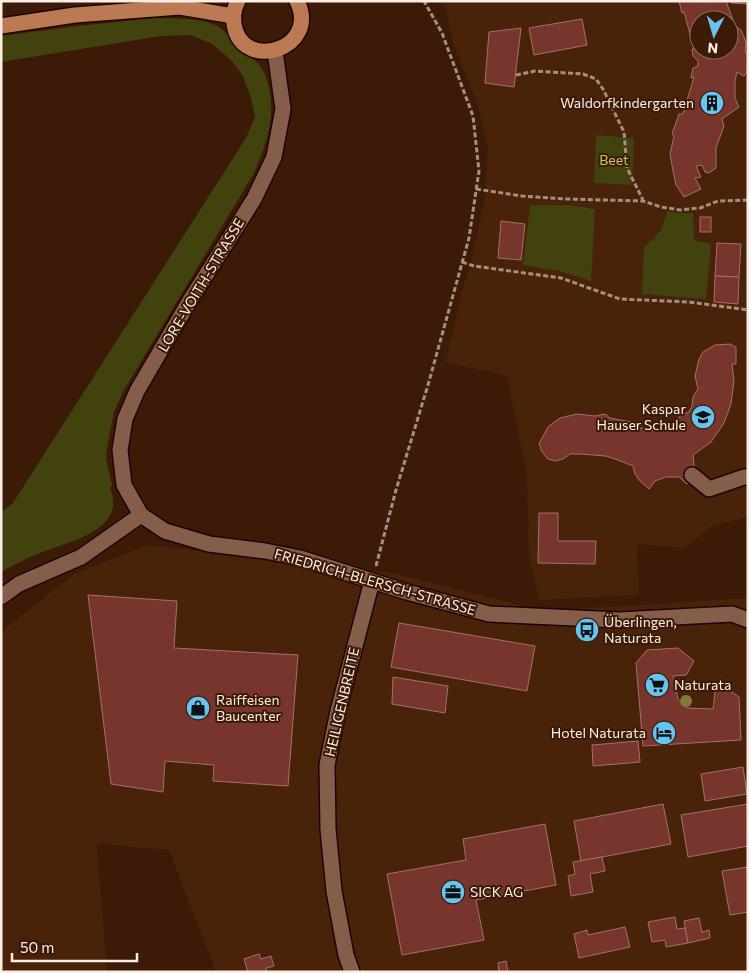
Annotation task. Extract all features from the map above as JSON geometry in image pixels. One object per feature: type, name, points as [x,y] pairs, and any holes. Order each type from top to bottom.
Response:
[{"type":"main road","points":[[238,1],[233,16],[238,36],[245,44],[264,52],[275,51],[284,47],[298,33],[301,18],[301,2]]},
{"type":"main road","points":[[1,26],[76,14],[180,7],[233,16]]},
{"type":"street","name":"LORE-VOITH-STRASSE","points":[[141,515],[124,485],[120,450],[125,419],[137,391],[189,302],[254,199],[274,157],[283,109],[275,51]]},
{"type":"street","points":[[692,475],[709,489],[748,477]]},
{"type":"street","name":"FRIEDRICH-BLERSCH-STRASSE","points":[[141,515],[165,531],[209,544],[265,551],[300,558],[372,581],[489,614],[619,620],[732,614],[748,620]]},
{"type":"street","points":[[1,597],[19,584],[81,557],[141,515]]},
{"type":"street","name":"HEILIGENBREITE","points":[[352,972],[346,955],[334,891],[328,830],[327,765],[338,711],[372,581]]},
{"type":"path","points":[[372,581],[469,238],[479,171],[473,116],[442,33],[424,1]]},
{"type":"path","points":[[516,75],[535,71],[582,74],[596,79],[604,89],[624,132],[627,168],[643,201]]},
{"type":"path","points":[[476,189],[522,196],[643,201],[661,208],[680,210],[700,208],[718,200],[748,200]]},
{"type":"path","points":[[462,262],[474,266],[561,278],[620,299],[689,302],[748,310]]},
{"type":"shaded area","points":[[444,1],[748,1],[748,517],[712,526],[685,548],[637,544],[639,595],[539,600],[529,556],[527,476],[507,376],[446,362],[462,290],[471,263],[485,196],[488,149],[477,102],[453,44]]},
{"type":"shaded area","points":[[148,545],[392,573],[544,611],[748,598],[748,972],[216,972],[169,850],[97,844],[107,972],[1,972],[1,632],[74,574]]},
{"type":"green space","points":[[156,18],[191,19],[217,26],[223,30],[240,51],[252,58],[263,70],[270,96],[271,118],[263,152],[254,173],[124,390],[114,412],[106,459],[112,485],[110,488],[113,502],[111,514],[103,524],[79,539],[30,557],[1,572],[1,512],[13,503],[246,138],[255,117],[243,76],[231,60],[212,44],[191,35],[161,36],[1,62],[1,36]]},
{"type":"green space","name":"Beet","points":[[596,135],[634,138],[632,185],[594,183]]},
{"type":"green space","points":[[530,205],[569,205],[595,209],[591,281],[559,271],[523,265]]},
{"type":"green space","points":[[667,211],[693,213],[694,239],[711,244],[706,299],[642,294],[644,247],[660,232]]},
{"type":"building","name":"Waldorfkindergarten","points":[[679,1],[726,1],[729,10],[689,10],[689,30],[684,12],[682,13]]},
{"type":"building","points":[[732,1],[748,1],[748,4],[731,3]]},
{"type":"building","points":[[582,19],[587,45],[534,55],[529,28]]},
{"type":"building","points":[[521,28],[514,87],[485,83],[489,32]]},
{"type":"building","name":"Waldorfkindergarten","points":[[739,29],[741,30],[746,43],[745,52],[748,53],[748,70],[744,76],[737,72],[735,80],[735,98],[739,107],[722,119],[724,126],[716,148],[716,168],[709,173],[705,172],[702,165],[696,166],[701,177],[695,178],[701,189],[684,197],[676,185],[673,171],[670,154],[674,136],[672,134],[679,114],[683,114],[694,77],[691,78],[693,68],[698,66],[698,61],[739,60]]},
{"type":"building","points":[[700,217],[711,217],[711,232],[700,232]]},
{"type":"building","points":[[501,221],[525,224],[521,260],[498,258]]},
{"type":"building","points":[[717,243],[741,244],[739,277],[715,276]]},
{"type":"building","points":[[715,276],[739,277],[738,304],[714,302]]},
{"type":"building","name":"Kaspar Hauser Schule","points":[[730,344],[736,347],[736,364],[732,364],[734,381],[731,404],[724,423],[711,442],[693,455],[692,475],[687,484],[679,477],[666,477],[655,481],[649,489],[635,474],[633,466],[618,460],[606,456],[570,454],[563,459],[555,461],[548,459],[542,452],[539,444],[548,427],[560,418],[577,414],[595,416],[605,414],[610,418],[636,423],[640,428],[647,428],[653,431],[666,428],[671,423],[675,423],[681,415],[689,412],[692,406],[693,397],[698,389],[695,376],[699,359],[703,352],[715,345]]},
{"type":"building","points":[[539,513],[558,513],[558,541],[596,541],[595,564],[538,563]]},
{"type":"building","name":"Raiffeisen Baucenter","points":[[88,595],[177,601],[174,648],[298,655],[288,786],[213,781],[214,765],[165,761],[163,792],[111,784]]},
{"type":"building","points":[[399,623],[535,646],[527,691],[391,667]]},
{"type":"building","points":[[678,648],[694,661],[686,675],[673,676],[678,699],[687,708],[713,709],[715,692],[726,688],[739,697],[741,740],[643,746],[636,663],[647,650]]},
{"type":"building","points":[[393,677],[448,686],[445,713],[392,704]]},
{"type":"building","points":[[638,741],[640,762],[593,766],[592,745]]},
{"type":"building","points":[[743,767],[747,794],[705,801],[701,774]]},
{"type":"building","points":[[663,804],[671,844],[581,861],[574,821]]},
{"type":"building","points":[[748,804],[748,846],[688,857],[681,815]]},
{"type":"building","name":"SICK AG","points":[[545,824],[556,885],[476,900],[484,940],[402,955],[387,874],[466,860],[463,839]]},
{"type":"building","points":[[602,857],[605,871],[590,874],[593,892],[571,896],[568,876],[575,874],[573,862]]},
{"type":"building","points":[[748,867],[748,912],[730,915],[722,871]]},
{"type":"building","points":[[675,917],[677,929],[685,928],[688,943],[666,947],[665,940],[652,942],[648,922]]},
{"type":"building","points":[[699,918],[702,932],[709,930],[710,938],[688,943],[684,921]]},
{"type":"building","points":[[625,927],[630,947],[579,958],[574,934],[587,930],[588,935]]},
{"type":"building","points":[[259,954],[261,959],[271,956],[274,966],[266,968],[267,972],[248,972],[244,959]]},
{"type":"building","points":[[506,961],[508,972],[499,972],[498,963]]},
{"type":"place","name":"Waldorfkindergarten","points":[[712,103]]},
{"type":"place","name":"Kaspar Hauser Schule","points":[[703,417]]},
{"type":"place","name":"Überlingen, Naturata","points":[[587,630]]},
{"type":"place","name":"Naturata","points":[[657,685]]},
{"type":"place","name":"Raiffeisen Baucenter","points":[[198,708]]},
{"type":"place","name":"Hotel Naturata","points":[[664,733]]},
{"type":"place","name":"SICK AG","points":[[453,892]]}]
